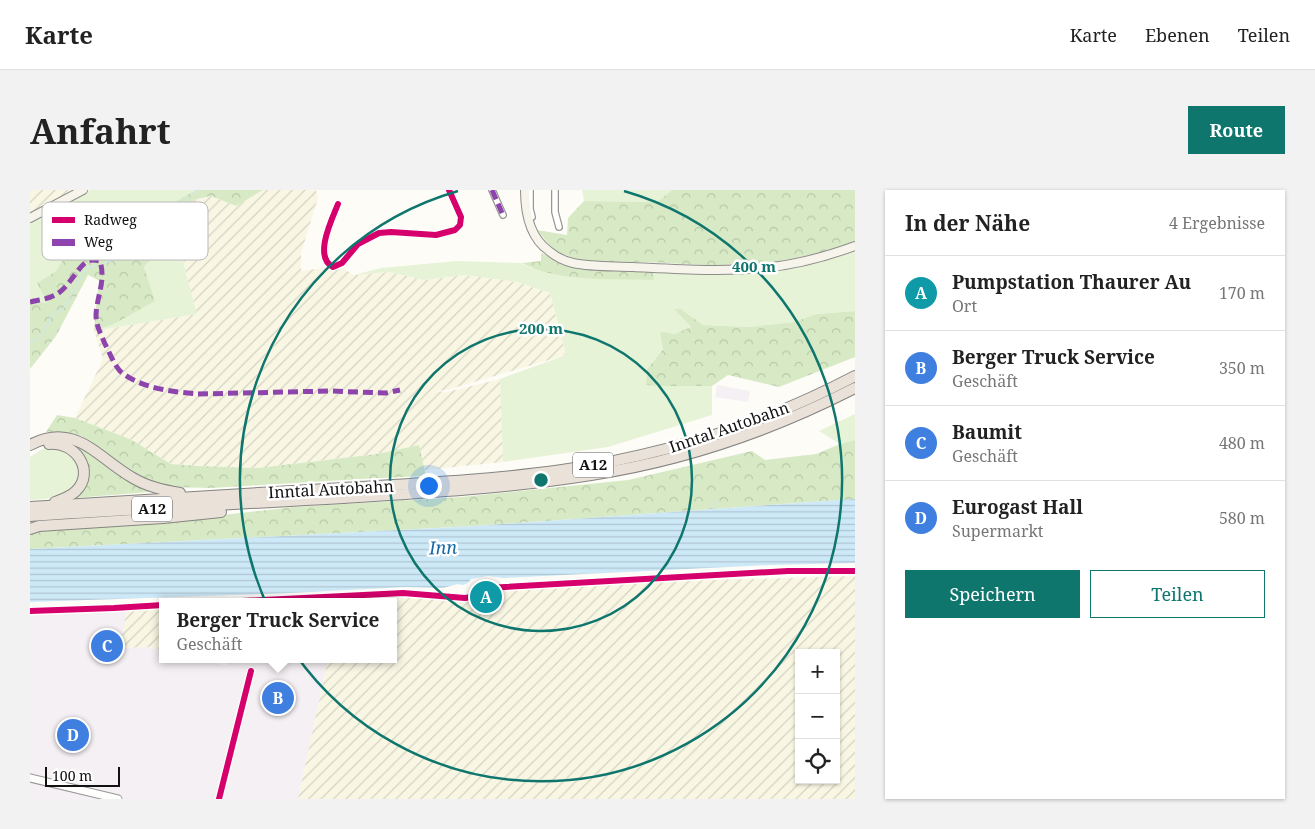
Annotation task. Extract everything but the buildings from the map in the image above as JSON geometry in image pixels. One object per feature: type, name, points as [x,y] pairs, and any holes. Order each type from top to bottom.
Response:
[{"type":"highway","name":"Inntal Autobahn","points":[[784,415],[855,376]]},
{"type":"highway","name":"Inntal Autobahn","points":[[30,516],[435,493],[592,475],[695,452],[855,388]]},
{"type":"highway","name":"Inntal Autobahn","points":[[30,507],[465,480],[562,470],[672,448],[767,422]]},
{"type":"highway","points":[[30,445],[51,438],[75,440],[91,448],[123,472],[145,484],[196,497]]},
{"type":"highway","points":[[30,452],[50,444],[60,444],[74,451],[82,463],[83,479],[77,490],[66,498],[44,506]]},
{"type":"highway","points":[[30,529],[39,526],[163,518],[247,509],[271,502]]},
{"type":"main road","points":[[60,202],[83,190]]},
{"type":"main road","points":[[524,190],[527,216],[534,234],[542,245],[561,258],[580,264],[653,268],[764,268],[826,256],[855,246]]},
{"type":"main road","points":[[30,218],[42,212]]},
{"type":"street","points":[[338,204],[325,239],[323,250],[330,266],[336,266],[344,262],[358,244],[379,233],[436,235],[456,230],[460,225],[461,218],[449,190]]},
{"type":"street","points":[[492,190],[503,215]]},
{"type":"street","points":[[530,190],[532,217]]},
{"type":"street","points":[[555,190],[555,212],[559,227]]},
{"type":"street","points":[[219,799],[251,671]]},
{"type":"street","points":[[30,778],[118,799]]},
{"type":"shaded area","points":[[30,190],[76,190],[54,202],[42,202],[42,208],[30,215]]},
{"type":"shaded area","points":[[263,190],[316,190],[318,198],[301,253],[301,271],[332,267],[344,269],[354,275],[389,272],[424,280],[465,275],[517,282],[550,293],[566,355],[447,390],[434,391],[447,392],[500,379],[503,462],[424,470],[419,445],[377,454],[258,468],[171,464],[130,439],[75,418],[103,359],[94,331],[197,314],[183,260],[208,260],[208,202],[193,202],[193,200],[211,196],[236,206]]},
{"type":"shaded area","points":[[717,385],[750,391],[748,402],[715,397]]},
{"type":"shaded area","points":[[855,576],[855,799],[298,799],[327,663],[397,663],[397,598],[340,598],[405,595],[457,598],[476,604],[484,610],[500,610],[504,591],[643,582]]},
{"type":"shaded area","points":[[159,606],[159,649],[147,647],[120,648],[127,608]]},
{"type":"shaded area","points":[[127,608],[121,648],[147,647],[159,649],[159,663],[216,663],[228,666],[227,663],[327,663],[298,799],[30,799],[30,615]]},
{"type":"green space","points":[[90,190],[196,190],[175,202],[70,202]]},
{"type":"green space","points":[[196,190],[263,190],[236,206],[211,196],[193,200],[193,202],[175,202]]},
{"type":"green space","points":[[582,190],[672,190],[657,202],[584,201]]},
{"type":"green space","points":[[672,190],[855,190],[855,241],[833,249],[800,257],[751,265],[719,266],[602,262],[583,260],[560,253],[537,230],[567,235],[568,218],[584,201],[657,202]]},
{"type":"green space","points":[[42,217],[42,260],[63,260],[56,271],[37,283],[47,303],[30,301],[30,223]]},
{"type":"green space","points":[[855,248],[855,311],[816,314],[794,322],[749,327],[703,325],[681,309],[675,310],[691,327],[674,334],[647,369],[646,385],[712,386],[712,415],[608,447],[503,462],[500,379],[566,355],[550,293],[517,282],[465,275],[424,280],[389,272],[354,275],[381,268],[457,261],[521,263],[531,268],[654,280],[653,268],[748,269]]},
{"type":"green space","points":[[541,253],[576,268],[653,271],[654,280],[586,278],[551,274],[522,263],[541,261]]},
{"type":"green space","points":[[63,260],[87,260],[89,263],[99,260],[151,260],[144,267],[155,301],[112,325],[94,331],[100,281],[88,275],[56,336],[30,369],[30,301],[47,303],[37,283],[56,271]]},
{"type":"green space","points":[[87,260],[99,260],[89,263]]},
{"type":"green space","points":[[151,260],[183,260],[197,314],[94,331],[112,325],[148,280],[144,267]]},
{"type":"green space","points":[[674,309],[681,309],[703,325],[749,327],[794,322],[816,314],[855,311],[855,357],[779,387],[728,375],[712,386],[646,385],[647,369],[663,349],[660,332],[674,334],[691,327]]},
{"type":"green space","points":[[855,414],[855,440],[840,444],[819,431]]},
{"type":"green space","points":[[57,415],[75,418],[130,439],[171,464],[258,468],[377,454],[419,445],[426,476],[211,488],[168,487],[139,477],[81,436],[46,432]]},
{"type":"green space","points":[[855,440],[855,499],[475,526],[30,549],[30,523],[94,526],[170,521],[294,507],[462,497],[628,480],[752,451],[765,460],[816,454]]},
{"type":"green space","points":[[54,446],[70,453],[77,462],[79,473],[76,485],[57,497],[30,500],[30,457],[44,448]]},
{"type":"green space","points":[[82,446],[150,492],[74,498],[86,476],[79,449]]},
{"type":"water","name":"Inn","points":[[855,499],[855,563],[770,565],[503,578],[488,576],[471,579],[463,585],[458,584],[443,588],[404,587],[30,602],[30,549],[475,526]]},
{"type":"waterway","points":[[186,202],[197,190]]},
{"type":"waterway","points":[[104,263],[115,260]]},
{"type":"waterway","points":[[30,343],[44,331],[52,314],[64,308],[87,267],[96,266]]},
{"type":"waterway","points":[[711,511],[716,500]]},
{"type":"marked path","points":[[492,190],[503,215]]},
{"type":"marked path","points":[[30,302],[57,294],[84,264],[91,260],[100,261],[102,282],[96,315],[98,326],[113,361],[120,371],[146,385],[198,394],[330,391],[386,393],[400,390]]},
{"type":"cycle path","points":[[338,204],[324,247],[324,255],[327,262],[333,267],[342,263],[358,244],[379,233],[436,235],[455,230],[460,225],[461,217],[449,190]]},
{"type":"cycle path","points":[[303,598],[403,593],[465,598],[472,597],[486,588],[788,571],[855,571]]},
{"type":"cycle path","points":[[30,611],[159,605]]},
{"type":"cycle path","points":[[219,799],[251,671]]},
{"type":"place","name":"Pumpstation Thaurer Au","points":[[486,597]]},
{"type":"place","name":"Baumit","points":[[107,646]]},
{"type":"place","name":"Berger Truck Service","points":[[278,698]]},
{"type":"place","name":"Eurogast Hall","points":[[73,735]]}]
